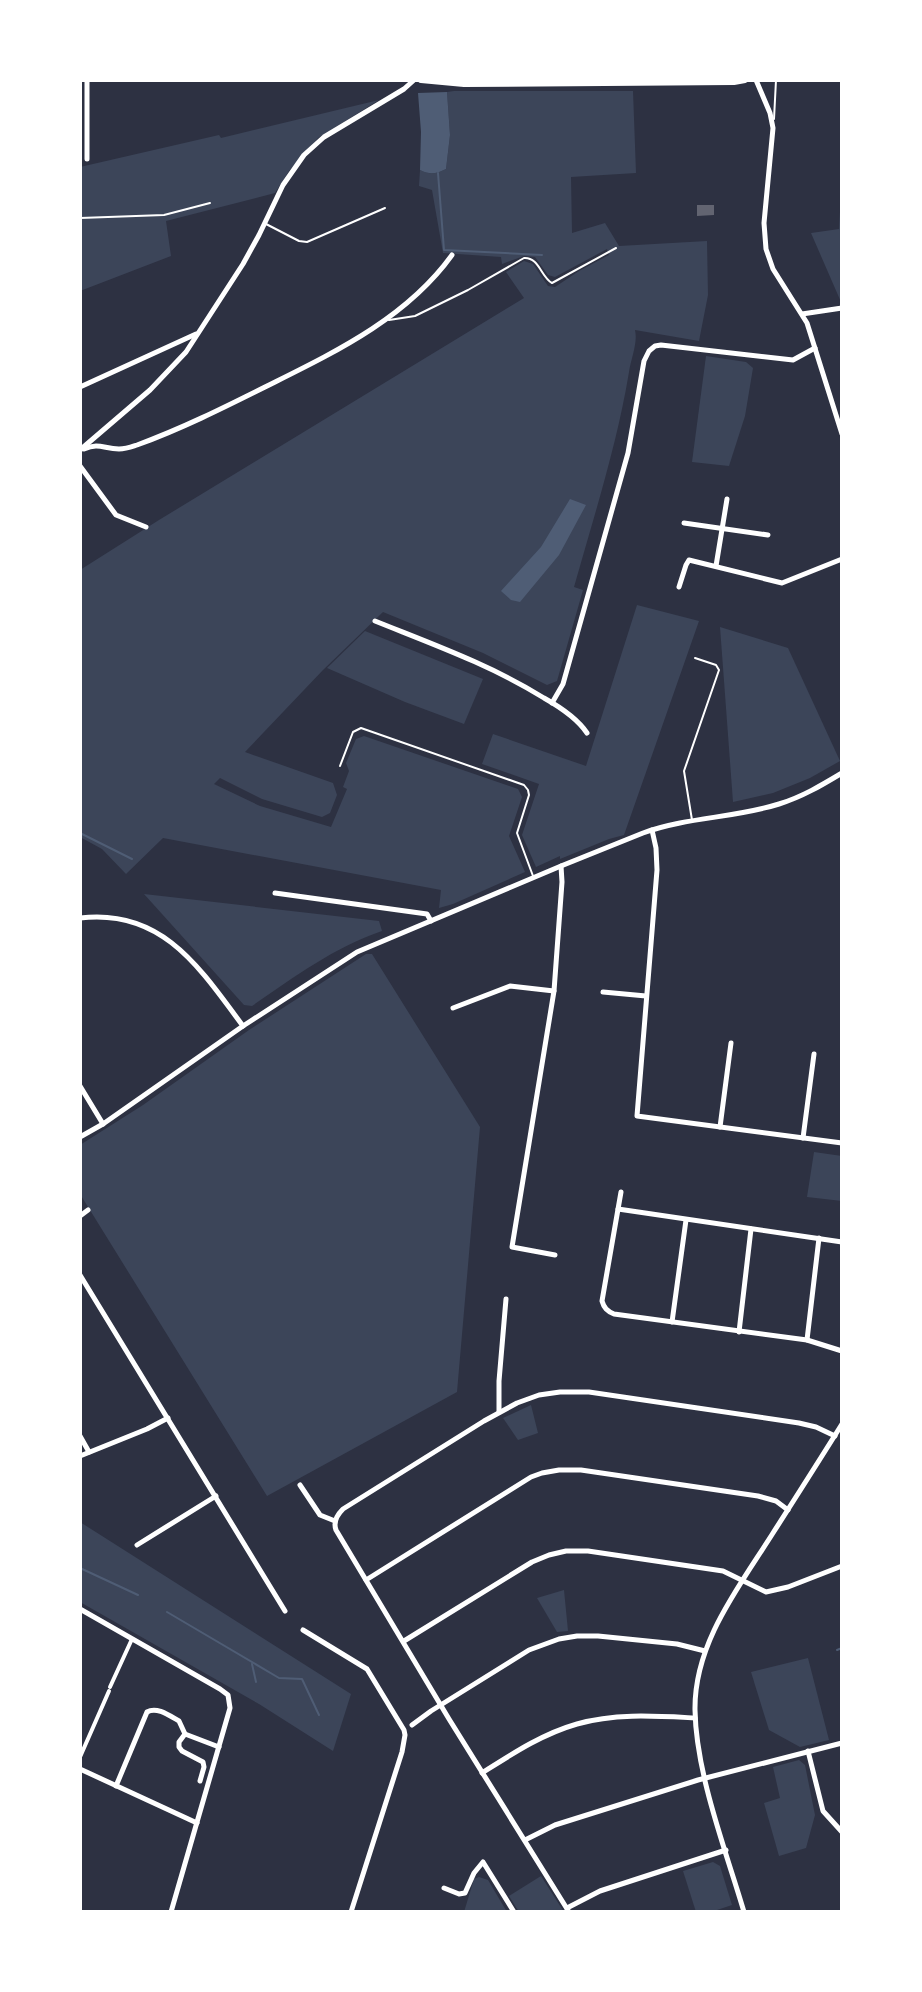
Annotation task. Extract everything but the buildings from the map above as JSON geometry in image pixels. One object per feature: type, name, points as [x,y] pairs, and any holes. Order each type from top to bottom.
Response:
[{"type":"street","points":[[87,80],[87,159]]},
{"type":"street","points":[[80,451],[150,390],[186,352],[243,264],[288,176],[313,146],[414,80]]},
{"type":"street","points":[[421,80],[464,84],[745,80]]},
{"type":"street","points":[[756,80],[773,128],[764,242],[771,266],[808,326],[842,434]]},
{"type":"street","points":[[80,451],[96,444],[128,448],[210,415],[306,367],[385,321],[439,273],[452,255]]},
{"type":"street","points":[[802,314],[842,308]]},
{"type":"street","points":[[80,387],[197,333]]},
{"type":"street","points":[[552,703],[563,684],[621,480],[634,428],[635,405],[644,361],[649,351],[661,345],[793,360],[815,348]]},
{"type":"street","points":[[80,466],[116,515],[146,527]]},
{"type":"street","points":[[716,566],[727,499]]},
{"type":"street","points":[[684,523],[768,535]]},
{"type":"street","points":[[679,587],[689,560],[782,583],[842,559]]},
{"type":"street","points":[[375,621],[519,682],[580,723],[587,733]]},
{"type":"street","points":[[80,1137],[357,952],[652,830],[781,803],[803,795],[842,773]]},
{"type":"street","points":[[652,830],[657,870],[637,1116],[842,1143]]},
{"type":"street","points":[[555,1255],[512,1247],[554,991],[561,866]]},
{"type":"street","points":[[275,893],[427,914],[431,921]]},
{"type":"street","points":[[80,918],[109,917],[135,923],[169,940],[193,962],[243,1026]]},
{"type":"street","points":[[453,1008],[510,986],[554,991]]},
{"type":"street","points":[[603,992],[646,996]]},
{"type":"street","points":[[720,1127],[731,1043]]},
{"type":"street","points":[[803,1138],[814,1054]]},
{"type":"street","points":[[80,1086],[103,1124]]},
{"type":"street","points":[[621,1192],[602,1301],[604,1307],[614,1314],[807,1340],[842,1351]]},
{"type":"street","points":[[618,1209],[842,1242]]},
{"type":"street","points":[[80,1216],[88,1210]]},
{"type":"street","points":[[672,1322],[686,1220]]},
{"type":"street","points":[[739,1332],[751,1229]]},
{"type":"street","points":[[807,1340],[819,1238]]},
{"type":"street","points":[[80,1275],[285,1611]]},
{"type":"street","points":[[499,1412],[506,1299]]},
{"type":"street","points":[[726,1850],[600,1891],[568,1910],[336,1530],[335,1521],[343,1509],[499,1412],[539,1395],[589,1392],[799,1423],[835,1436]]},
{"type":"street","points":[[80,1456],[168,1418]]},
{"type":"street","points":[[744,1912],[705,1778],[695,1718],[696,1691],[705,1651],[719,1620],[842,1424]]},
{"type":"street","points":[[80,1436],[89,1452]]},
{"type":"street","points":[[366,1580],[531,1477],[548,1471],[581,1470],[758,1496],[776,1501],[788,1510]]},
{"type":"street","points":[[300,1485],[320,1515],[335,1521]]},
{"type":"street","points":[[137,1545],[216,1496]]},
{"type":"street","points":[[404,1641],[532,1562],[557,1553],[588,1551],[723,1571],[771,1592],[842,1566]]},
{"type":"street","points":[[80,1609],[228,1695],[230,1708],[171,1912]]},
{"type":"street","points":[[303,1630],[367,1669],[405,1735]]},
{"type":"street","points":[[351,1912],[405,1735],[423,1716],[529,1650],[549,1641],[567,1637],[614,1637],[677,1644],[705,1651]]},
{"type":"street","points":[[80,1757],[132,1639]]},
{"type":"street","points":[[116,1786],[148,1711],[155,1709],[179,1721],[185,1734],[219,1747]]},
{"type":"street","points":[[482,1773],[541,1738],[585,1722],[638,1716],[695,1718]]},
{"type":"street","points":[[185,1734],[179,1747],[203,1762],[200,1781]]},
{"type":"street","points":[[525,1840],[546,1828],[705,1778],[842,1743]]},
{"type":"street","points":[[808,1751],[823,1811],[842,1832]]},
{"type":"street","points":[[80,1769],[197,1823]]},
{"type":"street","points":[[444,1888],[465,1893],[483,1862],[514,1912]]},
{"type":"lane","points":[[773,128],[776,80]]},
{"type":"lane","points":[[766,102],[775,97]]},
{"type":"lane","points":[[265,224],[307,242],[385,208]]},
{"type":"lane","points":[[385,321],[415,316],[524,258],[534,260],[552,283],[616,248]]},
{"type":"lane","points":[[692,821],[684,771],[719,670],[716,665],[695,658]]},
{"type":"lane","points":[[340,766],[353,732],[361,728],[524,785],[529,795],[517,833],[534,877]]},
{"type":"path","points":[[80,218],[164,215],[210,203]]},
{"type":"shaded area","points":[[633,91],[636,173],[571,177],[572,233],[605,223],[619,246],[707,241],[708,295],[699,341],[635,330],[635,345],[618,426],[574,587],[583,590],[557,681],[547,685],[483,653],[383,612],[245,752],[333,783],[337,795],[330,813],[322,817],[262,799],[220,778],[214,784],[260,806],[331,827],[347,789],[343,787],[349,771],[346,763],[356,739],[364,736],[518,789],[522,797],[509,836],[525,872],[439,908],[441,890],[163,838],[126,874],[102,849],[80,837],[80,570],[524,298],[506,272],[524,261],[533,264],[548,286],[555,287],[609,255],[607,249],[555,277],[548,275],[535,257],[524,256],[502,264],[501,257],[443,253],[432,190],[419,186],[420,170],[433,173],[446,169],[450,135],[447,92]]},
{"type":"shaded area","points":[[447,92],[450,135],[446,169],[427,173],[420,170],[418,93]]},
{"type":"shaded area","points":[[379,100],[318,138],[289,171],[275,193],[166,221],[171,256],[80,291],[80,167],[219,135],[221,138]]},
{"type":"shaded area","points":[[842,176],[841,302],[811,233],[839,229]]},
{"type":"shaded area","points":[[706,356],[746,362],[753,368],[745,416],[729,466],[692,462]]},
{"type":"shaded area","points":[[570,499],[586,505],[559,555],[520,602],[511,600],[501,591],[541,547]]},
{"type":"shaded area","points":[[637,605],[699,621],[624,835],[536,867],[522,835],[539,784],[482,764],[493,734],[586,766]]},
{"type":"shaded area","points":[[720,627],[788,648],[840,761],[810,778],[773,793],[733,802]]},
{"type":"shaded area","points":[[365,631],[483,679],[464,724],[327,668]]},
{"type":"shaded area","points":[[144,894],[379,921],[382,931],[330,955],[252,1006],[244,1005]]},
{"type":"shaded area","points":[[366,954],[372,954],[480,1127],[457,1392],[267,1496],[80,1194],[80,1145]]},
{"type":"shaded area","points":[[814,1152],[842,1156],[842,1201],[807,1197]]},
{"type":"shaded area","points":[[531,1405],[538,1433],[518,1440],[503,1418]]},
{"type":"shaded area","points":[[80,1522],[351,1694],[333,1751],[259,1704],[80,1602]]},
{"type":"shaded area","points":[[564,1590],[568,1631],[557,1632],[537,1598]]},
{"type":"shaded area","points":[[808,1658],[829,1740],[800,1747],[769,1730],[751,1672]]},
{"type":"shaded area","points":[[799,1760],[805,1765],[815,1815],[806,1848],[779,1856],[764,1803],[780,1798],[773,1767]]},
{"type":"shaded area","points":[[713,1862],[720,1866],[732,1905],[711,1912],[696,1912],[683,1871]]},
{"type":"shaded area","points":[[541,1876],[564,1912],[519,1912],[509,1896]]},
{"type":"shaded area","points":[[474,1879],[488,1880],[507,1912],[464,1912]]},
{"type":"waterway","points":[[438,173],[444,250],[542,255]]},
{"type":"waterway","points":[[80,833],[132,859]]},
{"type":"waterway","points":[[80,1568],[138,1595]]},
{"type":"waterway","points":[[167,1612],[279,1678],[302,1679],[319,1715]]},
{"type":"waterway","points":[[837,1650],[842,1648]]},
{"type":"waterway","points":[[252,1664],[256,1682]]}]
